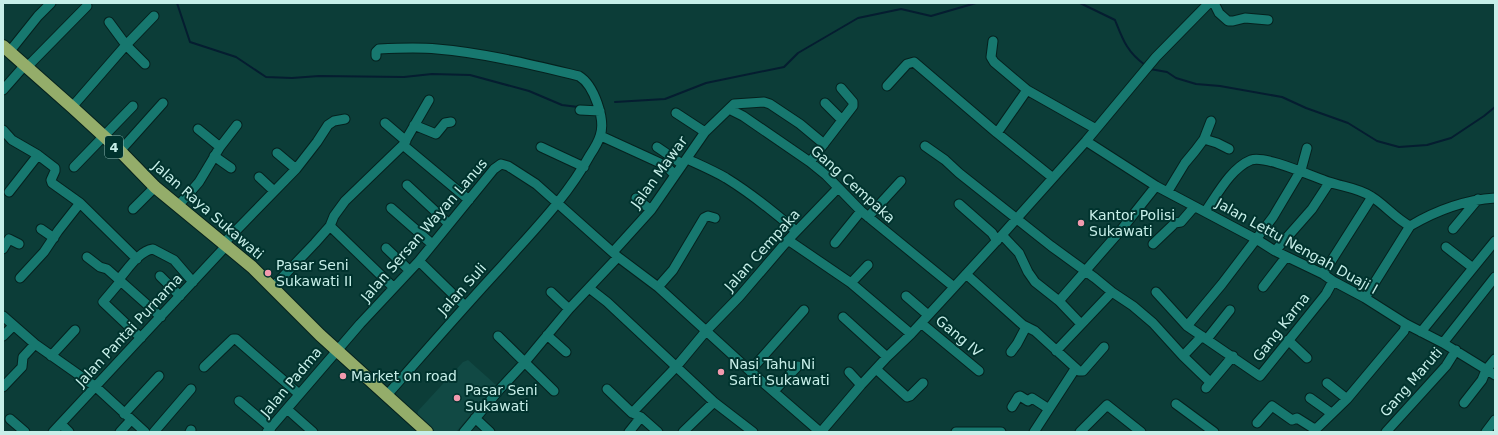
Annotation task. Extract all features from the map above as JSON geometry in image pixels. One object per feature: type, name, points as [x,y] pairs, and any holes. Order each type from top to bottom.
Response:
[{"type":"highway","name":"Jalan Raya Sukawati","points":[[6,48],[120,151],[156,187],[250,266],[337,351],[427,432]]},
{"type":"street","points":[[6,48],[51,3]]},
{"type":"street","points":[[821,432],[861,385],[954,288],[1086,142],[1156,57],[1209,3]]},
{"type":"street","points":[[1214,3],[1219,13],[1228,21],[1233,22],[1245,18],[1268,20]]},
{"type":"street","points":[[3,90],[87,6]]},
{"type":"street","points":[[72,107],[124,47],[154,16]]},
{"type":"street","points":[[109,22],[124,47],[145,64]]},
{"type":"street","points":[[993,41],[992,59],[1027,90],[1096,129]]},
{"type":"street","points":[[376,56],[376,52],[379,49],[439,49],[518,62],[580,76],[584,79],[590,89],[600,111],[602,122],[601,136],[660,163],[667,167],[675,175]]},
{"type":"street","points":[[887,86],[906,64],[914,62],[997,133],[1053,178]]},
{"type":"street","points":[[810,162],[853,106],[854,103],[841,88]]},
{"type":"street","points":[[997,133],[1027,90]]},
{"type":"street","points":[[273,287],[316,244],[330,226],[334,216],[345,201],[405,143],[429,100]]},
{"type":"street","points":[[729,109],[734,104],[739,103],[764,102],[770,104],[800,124],[824,144]]},
{"type":"street","points":[[120,151],[163,103]]},
{"type":"street","points":[[825,103],[842,120]]},
{"type":"street","points":[[74,167],[133,106]]},
{"type":"street","name":"Jalan Mawar","points":[[464,432],[589,288],[651,210],[705,132],[729,109]]},
{"type":"street","name":"Gang Cempaka","points":[[729,109],[743,116],[810,162],[865,214],[954,288]]},
{"type":"street","points":[[580,110],[600,111]]},
{"type":"street","points":[[676,113],[705,132]]},
{"type":"street","name":"Jalan Pantai Purnama","points":[[53,432],[161,317],[274,191],[296,169],[328,125],[334,121],[344,119]]},
{"type":"street","points":[[1168,191],[1185,163],[1204,139],[1211,121]]},
{"type":"street","points":[[414,125],[436,134],[446,123],[451,122]]},
{"type":"street","points":[[385,123],[405,143],[469,200]]},
{"type":"street","points":[[178,206],[199,182],[220,147],[237,125]]},
{"type":"street","points":[[198,129],[220,147]]},
{"type":"street","points":[[3,130],[12,140],[38,155],[55,168],[56,171],[51,180],[52,182],[80,203],[137,259]]},
{"type":"street","name":"Jalan Suli","points":[[387,395],[465,306],[559,204],[575,182],[601,136]]},
{"type":"street","points":[[1204,139],[1229,149]]},
{"type":"street","name":"Jalan Lettu Nengah Duaji I","points":[[1086,142],[1156,186],[1168,191],[1256,239],[1286,257],[1323,274],[1406,324],[1456,350],[1495,375]]},
{"type":"street","points":[[925,146],[945,160],[959,173],[1051,246],[1133,306],[1148,319],[1208,385],[1233,356]]},
{"type":"street","points":[[541,147],[584,167]]},
{"type":"street","points":[[657,147],[685,162],[725,178],[751,194],[796,231]]},
{"type":"street","points":[[1188,326],[1274,217],[1301,170],[1307,148]]},
{"type":"street","points":[[277,153],[296,169]]},
{"type":"street","points":[[9,192],[38,155]]},
{"type":"street","points":[[214,156],[231,168]]},
{"type":"street","points":[[1205,212],[1233,172],[1252,160],[1260,159],[1301,170],[1329,183],[1361,191],[1372,197],[1410,226]]},
{"type":"street","name":"Jalan Sersan Wayan Lanus","points":[[337,351],[393,287],[419,261],[494,169],[501,164],[508,166],[536,184],[615,254],[658,287],[750,371],[821,432]]},
{"type":"street","points":[[259,177],[274,191]]},
{"type":"street","points":[[835,243],[900,181]]},
{"type":"street","points":[[1275,251],[1312,209],[1329,183]]},
{"type":"street","points":[[407,185],[449,224]]},
{"type":"street","points":[[1059,301],[1086,272],[1156,186]]},
{"type":"street","points":[[133,209],[156,187]]},
{"type":"street","name":"Jalan Cempaka","points":[[632,412],[676,367],[706,331],[745,290],[796,231],[838,188]]},
{"type":"street","points":[[1323,274],[1372,197]]},
{"type":"street","points":[[636,198],[651,210]]},
{"type":"street","points":[[1365,298],[1410,226],[1453,205],[1478,199],[1495,198]]},
{"type":"street","points":[[1452,229],[1478,199]]},
{"type":"street","points":[[20,278],[44,252],[80,203]]},
{"type":"street","points":[[959,204],[992,233],[1019,253],[1028,272],[1035,282],[1059,301],[1081,324]]},
{"type":"street","points":[[1153,244],[1175,223],[1181,222],[1194,206]]},
{"type":"street","points":[[391,208],[432,244]]},
{"type":"street","points":[[658,287],[673,270],[704,218],[708,216],[715,218]]},
{"type":"street","points":[[330,226],[393,287]]},
{"type":"street","points":[[41,229],[54,238]]},
{"type":"street","points":[[3,249],[9,239],[19,244]]},
{"type":"street","points":[[788,240],[851,283],[911,334]]},
{"type":"street","points":[[1420,332],[1495,241]]},
{"type":"street","points":[[1446,247],[1472,268]]},
{"type":"street","points":[[386,248],[409,270]]},
{"type":"street","points":[[141,338],[103,302],[119,283],[119,279],[137,259],[148,250],[153,249],[174,260],[193,282]]},
{"type":"street","points":[[87,257],[100,267],[107,269],[161,317]]},
{"type":"street","points":[[1263,288],[1286,257]]},
{"type":"street","points":[[419,261],[465,306]]},
{"type":"street","points":[[851,283],[868,266]]},
{"type":"street","points":[[966,274],[1080,372],[1083,371],[1104,347]]},
{"type":"street","points":[[160,276],[180,296]]},
{"type":"street","points":[[1443,343],[1495,277]]},
{"type":"street","name":"Gang Karna","points":[[1156,292],[1188,326],[1233,356],[1258,376],[1261,376],[1288,340],[1326,294],[1333,281]]},
{"type":"street","points":[[589,288],[607,302],[714,402],[752,432]]},
{"type":"street","points":[[551,292],[570,309]]},
{"type":"street","points":[[1056,351],[1112,292]]},
{"type":"street","points":[[906,296],[928,315]]},
{"type":"street","points":[[750,371],[804,310]]},
{"type":"street","points":[[1183,356],[1205,338],[1230,310]]},
{"type":"street","points":[[3,316],[35,344],[96,387],[145,432]]},
{"type":"street","points":[[843,317],[887,357]]},
{"type":"street","name":"Gang IV","points":[[921,323],[979,371]]},
{"type":"street","points":[[1257,423],[1272,406],[1292,420],[1297,418],[1314,429],[1317,428],[1347,399],[1368,375],[1404,331],[1406,324]]},
{"type":"street","points":[[3,336],[13,326]]},
{"type":"street","points":[[1011,352],[1026,327]]},
{"type":"street","points":[[51,356],[75,330]]},
{"type":"street","points":[[547,335],[566,352]]},
{"type":"street","points":[[498,336],[554,391]]},
{"type":"street","points":[[204,367],[233,339],[236,338],[299,394]]},
{"type":"street","points":[[1288,340],[1307,358]]},
{"type":"street","points":[[3,387],[22,367],[23,357],[35,344]]},
{"type":"street","name":"Gang Maruti","points":[[1386,432],[1446,366],[1456,350]]},
{"type":"street","name":"Jalan Padma","points":[[269,430],[337,351]]},
{"type":"street","points":[[1464,403],[1482,380],[1486,370],[1495,359]]},
{"type":"street","points":[[774,391],[798,366]]},
{"type":"street","points":[[876,369],[906,396],[909,396],[923,383]]},
{"type":"street","points":[[1034,432],[1075,369]]},
{"type":"street","points":[[849,372],[861,385]]},
{"type":"street","points":[[124,414],[159,376]]},
{"type":"street","points":[[1327,383],[1347,399]]},
{"type":"street","points":[[154,432],[191,389]]},
{"type":"street","points":[[607,389],[632,412],[641,417],[658,432]]},
{"type":"street","points":[[1012,408],[1020,396],[1028,401],[1032,398],[1049,409]]},
{"type":"street","points":[[1310,398],[1331,414]]},
{"type":"street","points":[[239,401],[269,430]]},
{"type":"street","points":[[687,431],[714,402]]},
{"type":"street","points":[[1176,404],[1214,432]]},
{"type":"street","points":[[1081,432],[1107,405],[1141,432]]},
{"type":"street","points":[[287,409],[313,432]]},
{"type":"street","points":[[629,432],[641,417]]},
{"type":"street","points":[[475,418],[490,432]]},
{"type":"street","points":[[10,419],[25,432]]},
{"type":"street","points":[[120,432],[132,420]]},
{"type":"street","points":[[1486,432],[1495,420]]},
{"type":"street","points":[[61,424],[69,432]]},
{"type":"street","points":[[956,432],[1001,432]]},
{"type":"shaded area","name":"Pasar Seni Sukawati","points":[[468,360],[496,385],[456,432],[435,432],[417,417],[418,411],[463,362]]},
{"type":"waterway","points":[[177,3],[190,42],[236,57],[266,77],[404,77],[432,74],[470,75],[529,91],[562,105],[578,107]]},
{"type":"waterway","points":[[615,102],[665,99],[706,83],[784,67],[798,53],[858,18],[901,9],[931,16],[976,3]]},
{"type":"waterway","points":[[1080,3],[1115,20],[1123,40],[1134,55],[1145,65]]},
{"type":"waterway","points":[[1150,69],[1167,72],[1176,78],[1196,84],[1220,86],[1282,97],[1306,108],[1348,123],[1377,141],[1399,147],[1427,145],[1451,138],[1495,107]]},
{"type":"place","name":"Kantor Polisi Sukawati","points":[[1081,223]]},
{"type":"place","name":"Pasar Seni Sukawati II","points":[[268,273]]},
{"type":"place","name":"Nasi Tahu Ni Sarti Sukawati","points":[[721,372]]},
{"type":"place","name":"Market on road","points":[[343,376]]},
{"type":"place","name":"Pasar Seni Sukawati","points":[[457,398]]}]
